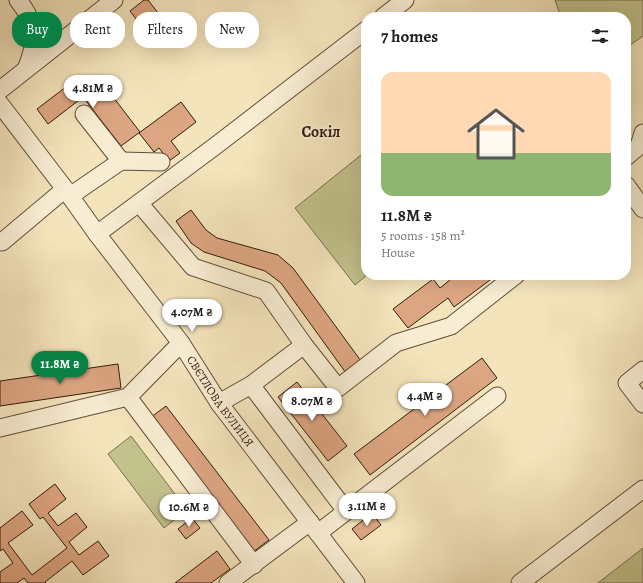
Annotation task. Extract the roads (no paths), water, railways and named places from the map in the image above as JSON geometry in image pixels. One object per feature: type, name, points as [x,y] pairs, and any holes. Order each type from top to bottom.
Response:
[{"type":"street","points":[[18,0],[27,12],[33,26],[34,34],[33,50],[26,69]]},
{"type":"street","points":[[0,90],[113,0]]},
{"type":"street","points":[[389,12],[405,0]]},
{"type":"street","points":[[97,234],[361,34]]},
{"type":"street","name":"СВЄТЛОВА ВУЛИЦЯ","points":[[0,104],[181,343],[219,403],[356,583]]},
{"type":"street","points":[[84,114],[120,161]]},
{"type":"street","points":[[631,152],[639,146],[643,133]]},
{"type":"street","points":[[2,242],[68,193],[120,161],[161,162]]},
{"type":"street","points":[[631,192],[643,209]]},
{"type":"street","points":[[139,203],[193,267],[266,291],[304,346],[338,388],[396,343],[451,326],[510,280]]},
{"type":"street","points":[[0,428],[128,397],[181,343]]},
{"type":"street","points":[[219,403],[251,385],[304,346]]},
{"type":"street","points":[[643,370],[627,383],[643,404]]},
{"type":"street","points":[[251,385],[346,511]]},
{"type":"street","points":[[228,583],[254,564],[314,527],[346,511],[497,396]]},
{"type":"street","points":[[128,397],[254,564]]},
{"type":"street","points":[[520,583],[643,489]]},
{"type":"district","name":"Сокіл","points":[[321,132]]}]
